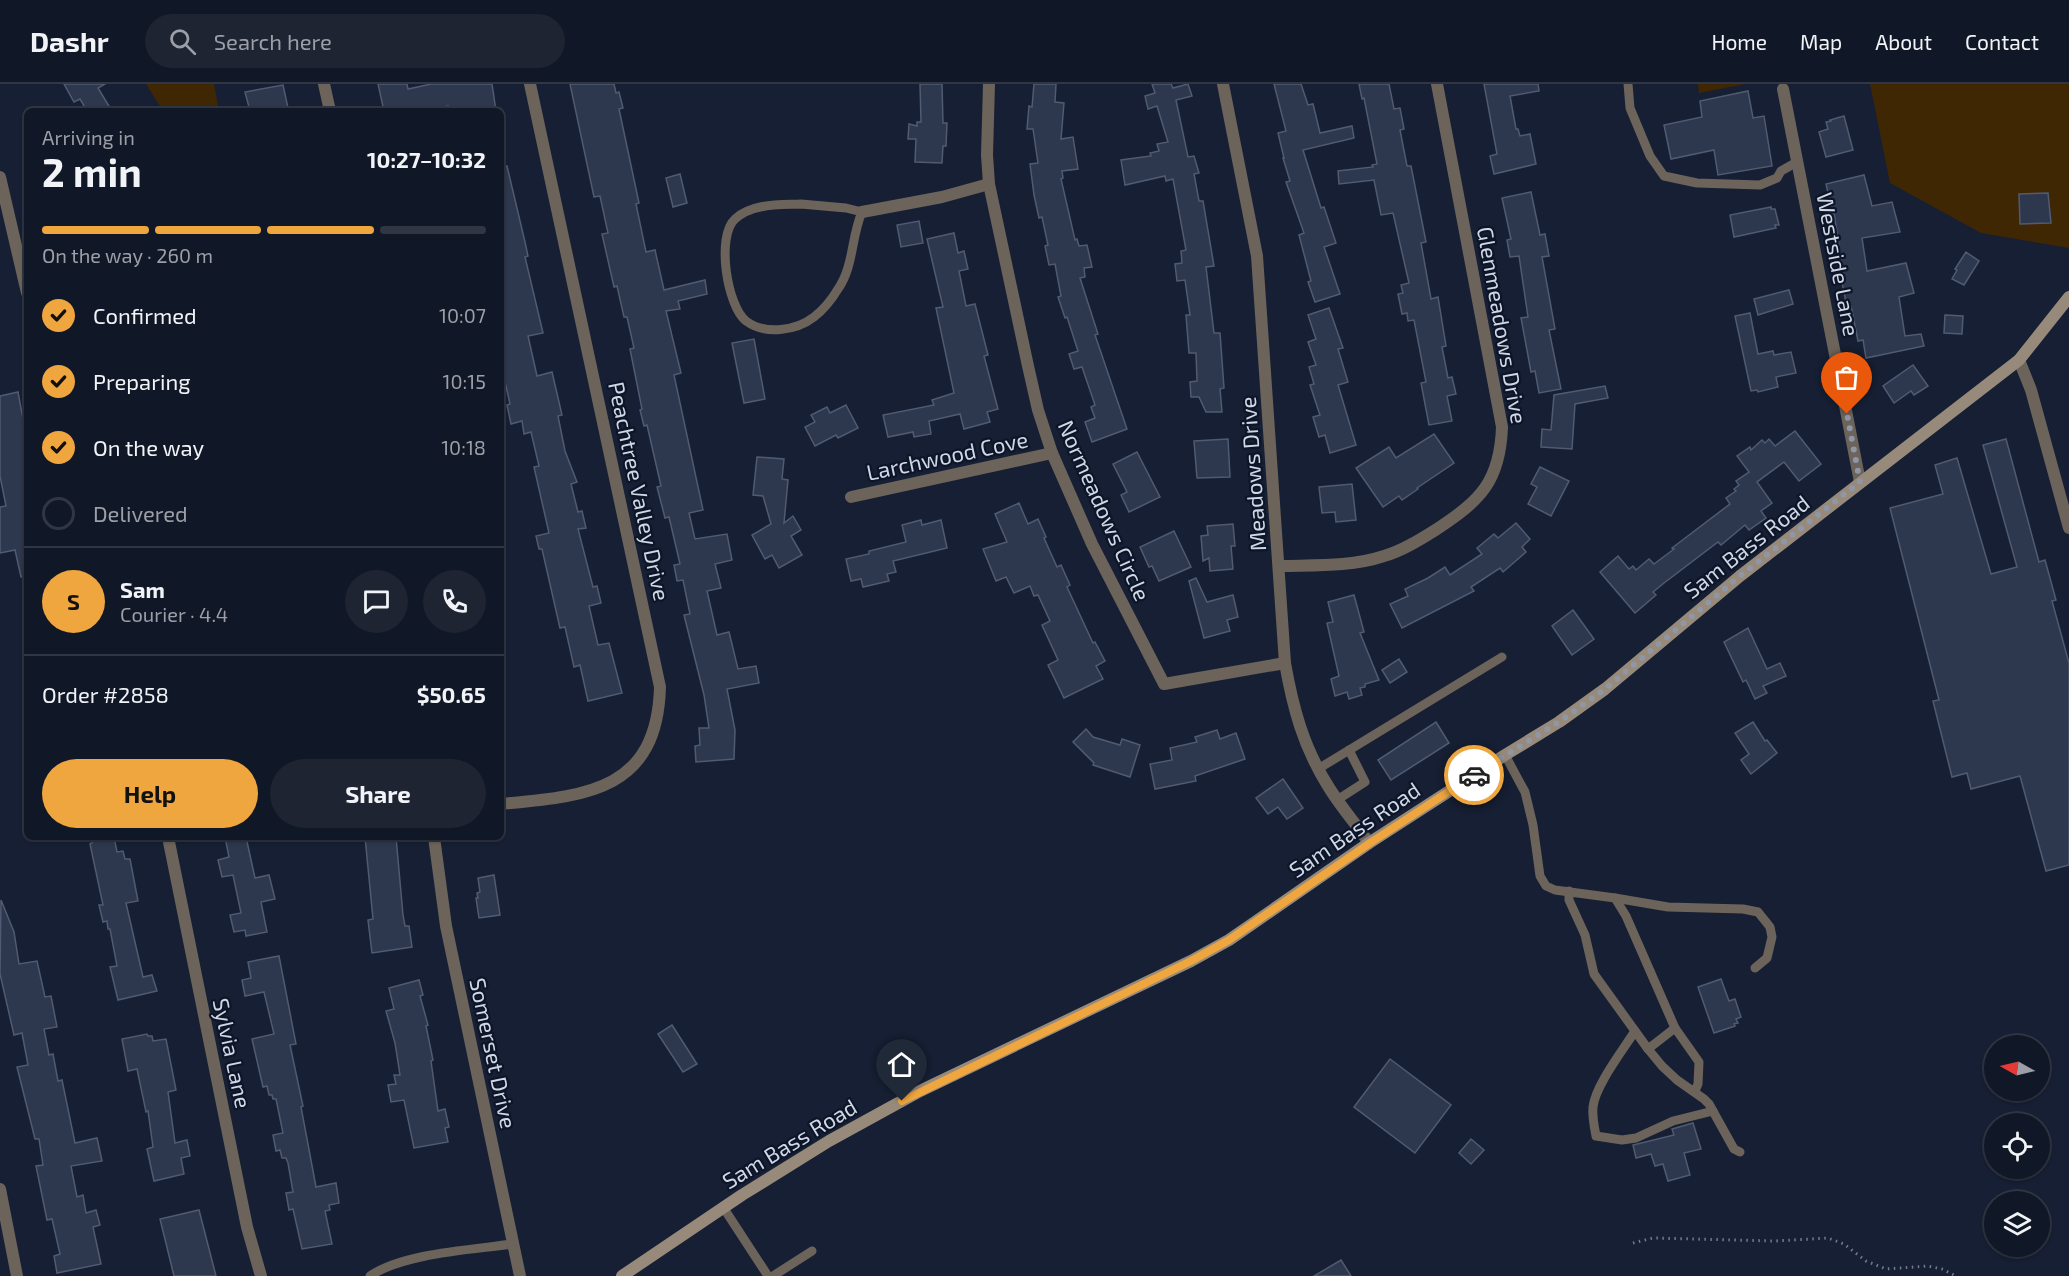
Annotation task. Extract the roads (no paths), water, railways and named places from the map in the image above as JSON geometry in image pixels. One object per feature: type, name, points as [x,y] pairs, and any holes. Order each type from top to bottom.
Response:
[{"type":"main road","name":"Sam Bass Road","points":[[622,1276],[829,1141],[920,1091],[1191,961],[1219,945],[1370,843],[1559,722],[1605,689],[1731,584],[2019,360],[2069,298]]},
{"type":"street","points":[[324,84],[329,108]]},
{"type":"street","name":"Peachtree Valley Drive","points":[[504,804],[583,793],[608,785],[625,773],[648,745],[655,726],[660,687],[530,84]]},
{"type":"street","name":"Normeadows Circle","points":[[989,84],[987,155],[989,184],[1028,366],[1038,410],[1052,453],[1092,544],[1164,684],[1286,663]]},
{"type":"street","name":"Meadows Drive","points":[[1223,84],[1257,256],[1286,663],[1293,707],[1318,769],[1337,800],[1370,843]]},
{"type":"street","name":"Glenmeadows Drive","points":[[1280,566],[1349,564],[1384,557],[1429,534],[1463,512],[1479,496],[1496,469],[1502,427],[1437,84]]},
{"type":"street","name":"Westside Lane","points":[[1783,89],[1860,482]]},
{"type":"street","points":[[0,177],[24,280]]},
{"type":"street","points":[[862,212],[942,197],[989,184]]},
{"type":"street","points":[[2019,360],[2031,390],[2069,528]]},
{"type":"street","name":"Larchwood Cove","points":[[851,497],[1052,453]]},
{"type":"street","name":"Sylvia Lane","points":[[169,840],[247,1227],[261,1276]]},
{"type":"street","name":"Somerset Drive","points":[[434,840],[446,926],[520,1276]]},
{"type":"street","points":[[0,1189],[17,1276]]},
{"type":"lane","points":[[1628,84],[1630,108],[1650,156],[1664,176],[1697,183],[1760,185],[1777,178],[1781,171],[1797,162]]},
{"type":"lane","points":[[801,204],[846,208],[862,212],[858,221],[852,256],[839,288],[815,317],[804,323],[769,331],[745,321],[738,311],[729,286],[724,260],[725,239],[729,226],[735,218],[753,209],[801,204]]},
{"type":"lane","points":[[1318,769],[1502,657]]},
{"type":"lane","points":[[1337,800],[1365,782],[1348,750]]},
{"type":"lane","points":[[1505,755],[1525,792],[1533,825],[1540,876],[1546,886],[1555,890],[1668,907],[1743,909],[1758,912],[1770,927],[1772,936],[1767,957],[1755,968]]},
{"type":"lane","points":[[1569,891],[1569,900],[1585,935],[1594,974],[1648,1049],[1677,1080],[1704,1099],[1734,1149],[1740,1152]]},
{"type":"lane","points":[[1615,898],[1626,916],[1675,1028],[1699,1062],[1698,1084],[1695,1091]]},
{"type":"lane","points":[[1648,1049],[1675,1028]]},
{"type":"lane","points":[[1635,1031],[1604,1080],[1593,1103],[1592,1113],[1596,1136],[1622,1140],[1636,1138],[1673,1121],[1713,1111]]},
{"type":"lane","points":[[723,1208],[768,1276]]},
{"type":"lane","points":[[370,1276],[391,1265],[442,1254],[513,1244]]},
{"type":"lane","points":[[773,1276],[812,1251]]}]
